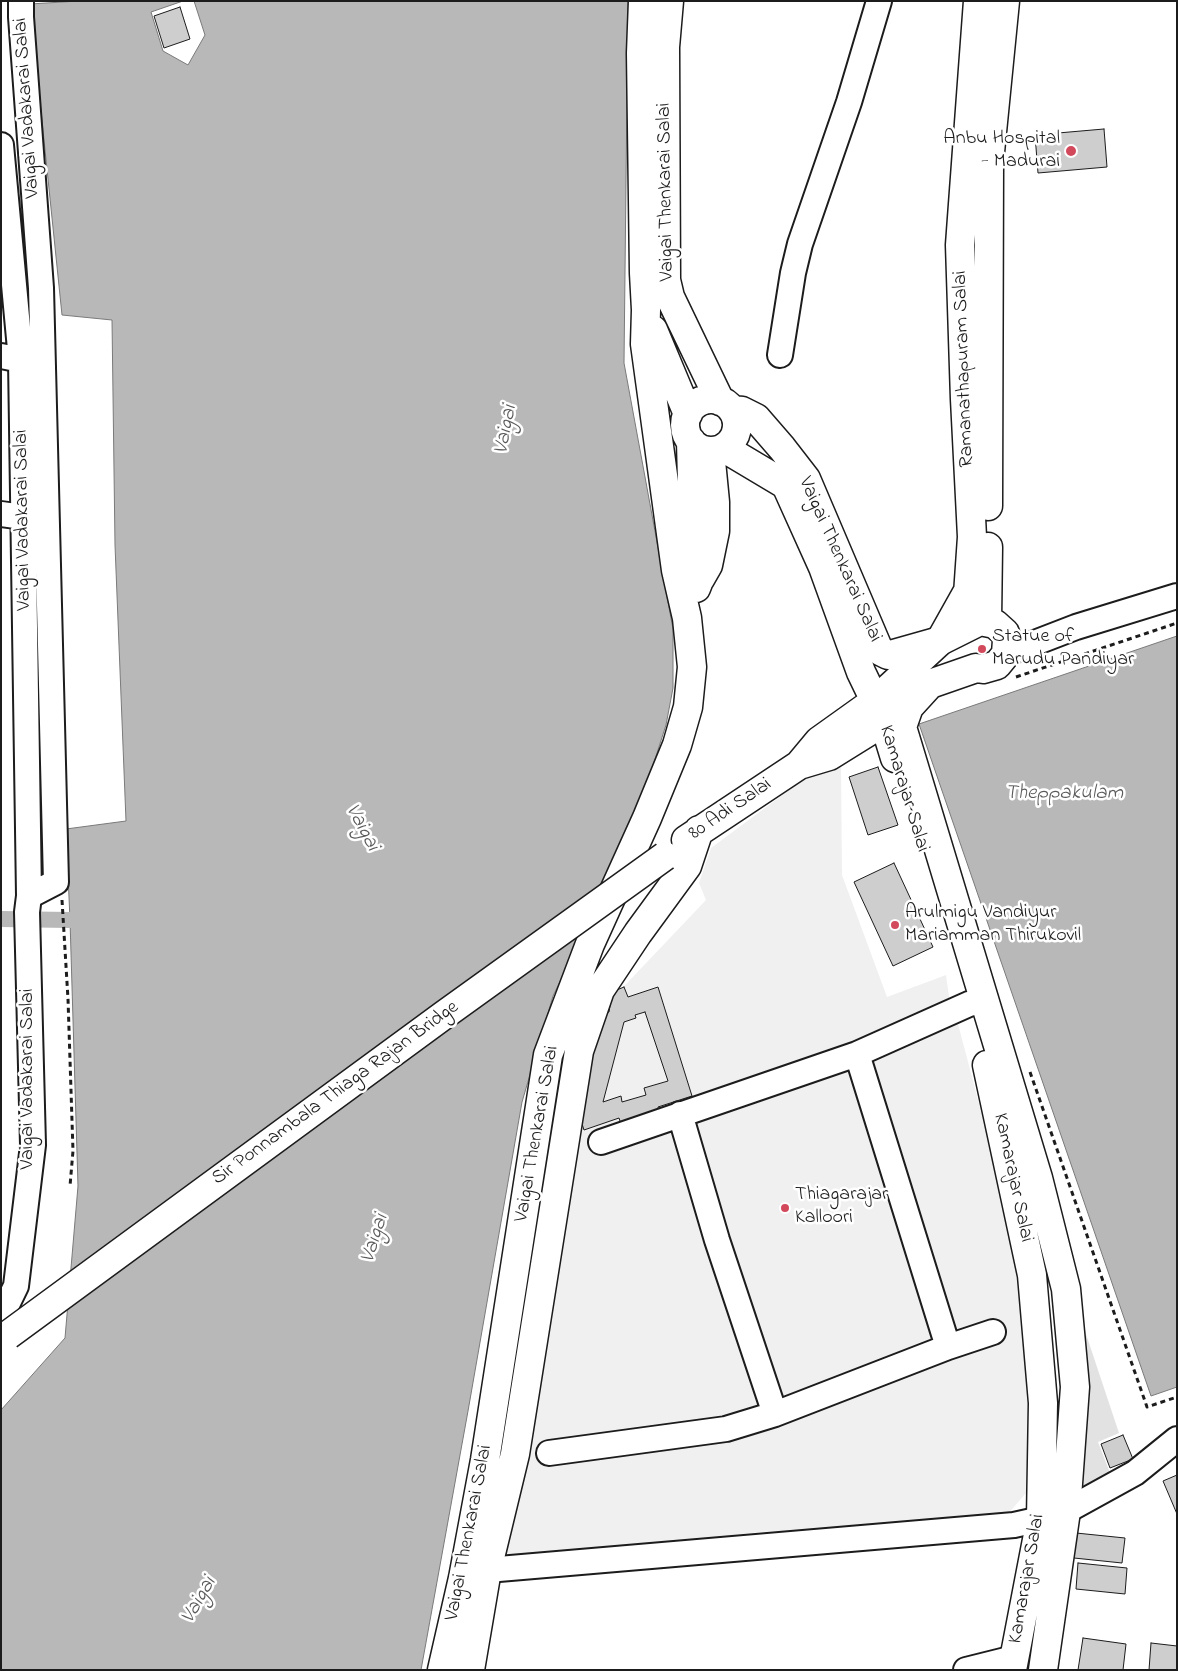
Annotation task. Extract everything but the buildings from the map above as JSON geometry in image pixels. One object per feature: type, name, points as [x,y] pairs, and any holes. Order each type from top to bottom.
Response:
[{"type":"main road","name":"Vaigai Thenkarai Salai","points":[[442,1670],[463,1578],[485,1460],[548,1055],[590,944],[647,818],[677,745],[688,707],[692,667],[687,618],[676,570],[644,344],[646,310],[641,52],[643,1]]},
{"type":"main road","name":"Vaigai Thenkarai Salai","points":[[669,1],[665,47],[666,280],[670,296],[726,405],[742,410],[756,418],[806,479],[878,648],[888,655],[940,641]]},
{"type":"main road","name":"Ramanathapuram Salai","points":[[879,712],[940,641],[968,591],[972,537],[960,245],[978,1]]},
{"type":"main road","name":"Ramanathapuram Salai","points":[[977,625],[989,162],[1005,1]]},
{"type":"main road","name":"Vaigai Thenkarai Salai","points":[[646,310],[688,414]]},
{"type":"main road","points":[[705,400],[726,405],[736,416],[734,438],[708,447],[686,428],[688,414],[698,403],[705,400]]},
{"type":"main road","name":"Vaigai Thenkarai Salai","points":[[687,618],[698,583],[708,565],[716,531],[715,502],[708,447]]},
{"type":"main road","name":"Vaigai Thenkarai Salai","points":[[708,447],[786,485],[823,567],[861,672],[879,712]]},
{"type":"main road","points":[[968,591],[977,625]]},
{"type":"main road","points":[[909,707],[930,684],[976,668],[990,668],[997,665],[1008,666],[1005,633],[995,624],[977,625],[940,641]]},
{"type":"main road","name":"80 Adi Salai","points":[[665,856],[699,830],[798,765],[829,756],[879,712],[909,707]]},
{"type":"main road","name":"Kamarajar Salai","points":[[909,707],[902,728],[977,1002],[989,1072],[1032,1275],[1043,1402],[1041,1519],[1013,1664]]},
{"type":"main road","name":"Kamarajar Salai","points":[[879,712],[1038,1178],[1066,1289],[1075,1387],[1066,1511],[1044,1670]]},
{"type":"main road","name":"Vaigai Thenkarai Salai","points":[[470,1670],[487,1570],[515,1454],[578,1051],[600,990],[638,933],[687,866],[699,830]]},
{"type":"main road","name":"Sir Ponnambala Thiaga Rajan Bridge","points":[[4,1331],[170,1215],[665,856]]},
{"type":"street","name":"Vaigai Vadakarai Salai","points":[[21,1],[41,288],[22,360]]},
{"type":"street","points":[[780,355],[793,273],[800,244],[849,102],[879,1]]},
{"type":"street","name":"Vaigai Vadakarai Salai","points":[[1,145],[22,360],[12,516],[28,913],[33,1145],[16,1286],[4,1331]]},
{"type":"street","points":[[22,360],[56,882],[28,913]]},
{"type":"street","points":[[1008,666],[1076,627],[1177,596]]},
{"type":"street","points":[[601,1142],[857,1054],[977,1002]]},
{"type":"street","points":[[857,1054],[948,1347]]},
{"type":"street","points":[[680,1114],[717,1240],[775,1414]]},
{"type":"street","points":[[550,1453],[726,1429],[775,1414],[948,1347],[993,1332]]},
{"type":"street","points":[[487,1570],[1014,1525],[1066,1511],[1135,1473],[1177,1439]]},
{"type":"street","points":[[966,1670],[1013,1664]]},
{"type":"path","points":[[1008,666],[1177,623]]},
{"type":"path","points":[[63,905],[72,1151],[70,1186]]},
{"type":"path","points":[[1029,1068],[1147,1407],[1177,1397]]},
{"type":"shaded area","name":"Thiagarajar Kalloori","points":[[827,762],[841,764],[842,875],[887,997],[946,975],[953,1025],[958,1024],[1028,1289],[1033,1375],[1031,1491],[1025,1494],[1009,1513],[874,1528],[760,1532],[493,1565],[577,1126],[610,1001],[706,900],[699,883],[711,848]]},
{"type":"shaded area","points":[[1082,1322],[1119,1433],[1098,1442],[1112,1478],[1078,1499]]},
{"type":"water","name":"Vaigai","points":[[79,1],[183,1],[151,12],[163,51],[188,65],[205,35],[194,1],[628,1],[624,363],[673,629],[673,688],[666,725],[627,846],[553,996],[522,1102],[421,1670],[1,1670],[1,1410],[65,1338],[78,1186],[66,829],[126,821],[115,545],[112,320],[62,315],[30,4]]},
{"type":"water","name":"Theppakulam","points":[[1177,636],[1177,1387],[1151,1396],[919,724]]},
{"type":"waterway","points":[[1,919],[70,920],[91,917]]},
{"type":"place","name":"Anbu Hospital - Madurai","points":[[1071,151]]},
{"type":"place","name":"Statue of Marudu Pandiyar","points":[[982,649]]},
{"type":"place","name":"Arulmigu Vandiyur Mariamman Thirukovil","points":[[895,925]]},
{"type":"place","name":"Thiagarajar Kalloori","points":[[785,1208]]}]
